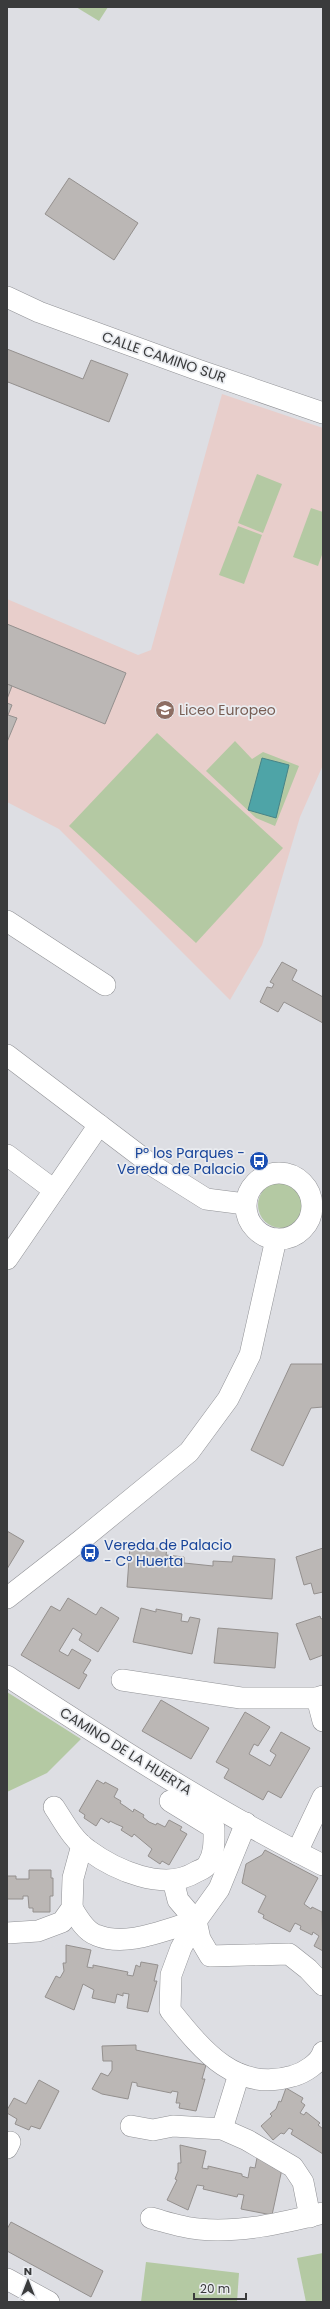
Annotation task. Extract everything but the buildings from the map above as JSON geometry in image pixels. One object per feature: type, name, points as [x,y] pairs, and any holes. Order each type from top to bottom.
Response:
[{"type":"street","name":"CALLE CAMINO SUR","points":[[7,297],[46,315],[323,413]]},
{"type":"street","points":[[7,921],[104,985]]},
{"type":"street","points":[[7,1055],[152,1165],[206,1199],[245,1204]]},
{"type":"street","points":[[7,1259],[99,1125]]},
{"type":"street","points":[[7,1154],[54,1190]]},
{"type":"street","points":[[275,1172],[287,1173],[298,1178],[317,1194],[310,1218],[305,1227],[297,1234],[286,1238],[276,1239],[257,1231],[246,1214],[245,1204],[248,1192],[255,1183],[264,1176],[275,1172]]},
{"type":"street","points":[[7,1598],[80,1542],[189,1452],[228,1399],[250,1355],[276,1239]]},
{"type":"street","name":"CAMINO DE LA HUERTA","points":[[7,1676],[98,1735],[246,1824],[323,1865]]},
{"type":"street","points":[[122,1680],[241,1698],[320,1697],[323,1721]]},
{"type":"street","points":[[297,1852],[323,1797]]},
{"type":"street","name":"CAMINO DE LA HUERTA","points":[[54,1807],[72,1835],[82,1845],[115,1867],[152,1879],[173,1880],[191,1876],[208,1865],[214,1848],[214,1828],[170,1801]]},
{"type":"street","points":[[246,1824],[219,1889],[196,1921],[171,1974],[170,2010],[196,2042],[220,2064],[250,2079],[277,2081],[300,2074],[322,2057]]},
{"type":"street","points":[[82,1845],[73,1878],[72,1908],[80,1922],[95,1935],[112,1939],[150,1936],[196,1921]]},
{"type":"street","points":[[173,1880],[178,1900],[196,1921],[200,1939],[210,1956],[289,1954],[308,1969],[323,1985]]},
{"type":"street","points":[[7,1933],[38,1931],[62,1922],[72,1908]]},
{"type":"street","points":[[222,2129],[239,2074]]},
{"type":"street","points":[[130,2126],[153,2130],[173,2126],[222,2129],[247,2140],[293,2167],[303,2182],[317,2215],[236,2230],[197,2229],[151,2218]]},
{"type":"street","points":[[7,2280],[48,2302]]},
{"type":"shaded area","name":"Liceo Europeo","points":[[222,394],[323,428],[323,765],[300,817],[262,945],[230,1000],[59,829],[7,802],[7,599],[138,655],[151,650]]},
{"type":"green space","points":[[76,7],[108,7],[99,21]]},
{"type":"green space","points":[[257,474],[282,484],[263,533],[238,523]]},
{"type":"green space","points":[[311,508],[323,512],[323,552],[318,566],[293,557]]},
{"type":"green space","points":[[238,526],[262,535],[244,584],[219,575]]},
{"type":"green space","points":[[157,733],[283,848],[196,943],[69,826]]},
{"type":"green space","points":[[235,741],[252,759],[263,752],[299,766],[275,826],[256,818],[206,771]]},
{"type":"green space","points":[[276,1182],[286,1182],[294,1186],[300,1192],[304,1200],[304,1210],[300,1218],[294,1224],[286,1228],[276,1228],[268,1224],[262,1218],[258,1210],[258,1200],[262,1192],[268,1186]]},
{"type":"green space","points":[[7,1692],[81,1739],[47,1773],[7,1792]]},
{"type":"green space","points":[[323,2253],[323,2302],[306,2302],[297,2258]]},
{"type":"green space","points":[[146,2262],[239,2273],[237,2302],[141,2302]]},
{"type":"water","points":[[262,758],[289,765],[276,818],[248,810]]},
{"type":"place","name":"Liceo Europeo","points":[[165,710]]},
{"type":"place","name":"Pº los Parques - Vereda de Palacio","points":[[259,1161]]},
{"type":"place","name":"Vereda de Palacio - Cº Huerta","points":[[90,1553]]}]
